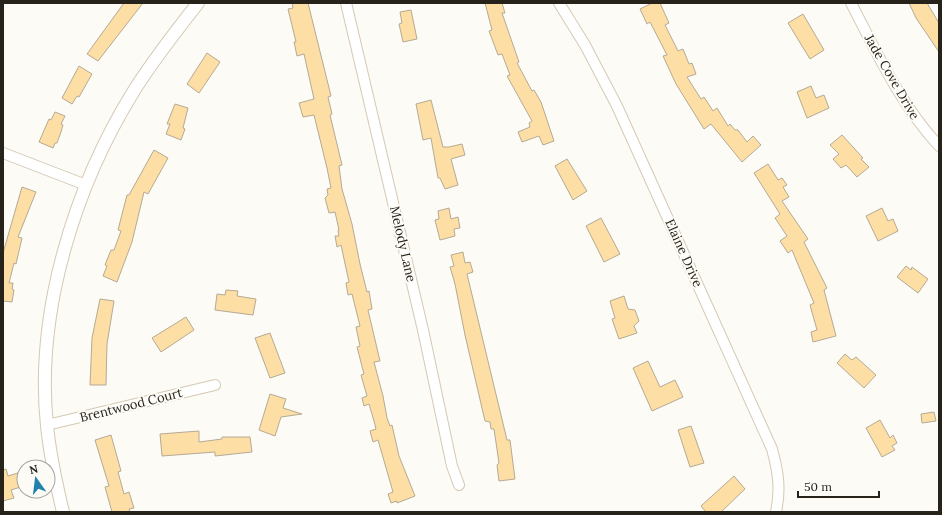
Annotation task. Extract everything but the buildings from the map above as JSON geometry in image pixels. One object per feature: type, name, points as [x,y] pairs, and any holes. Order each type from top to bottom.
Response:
[{"type":"street","points":[[63,512],[54,474],[47,425],[46,360],[51,311],[65,246],[86,185],[109,135],[135,89],[198,3]]},
{"type":"street","name":"Melody Lane","points":[[346,3],[419,315],[452,466],[459,485]]},
{"type":"street","name":"Elaine Drive","points":[[559,3],[585,45],[617,106],[772,449],[779,472],[779,497],[776,512]]},
{"type":"street","name":"Jade Cove Drive","points":[[851,3],[905,104],[922,127],[939,146]]},
{"type":"street","points":[[3,153],[86,185]]},
{"type":"street","name":"Brentwood Court","points":[[47,425],[215,385]]}]
